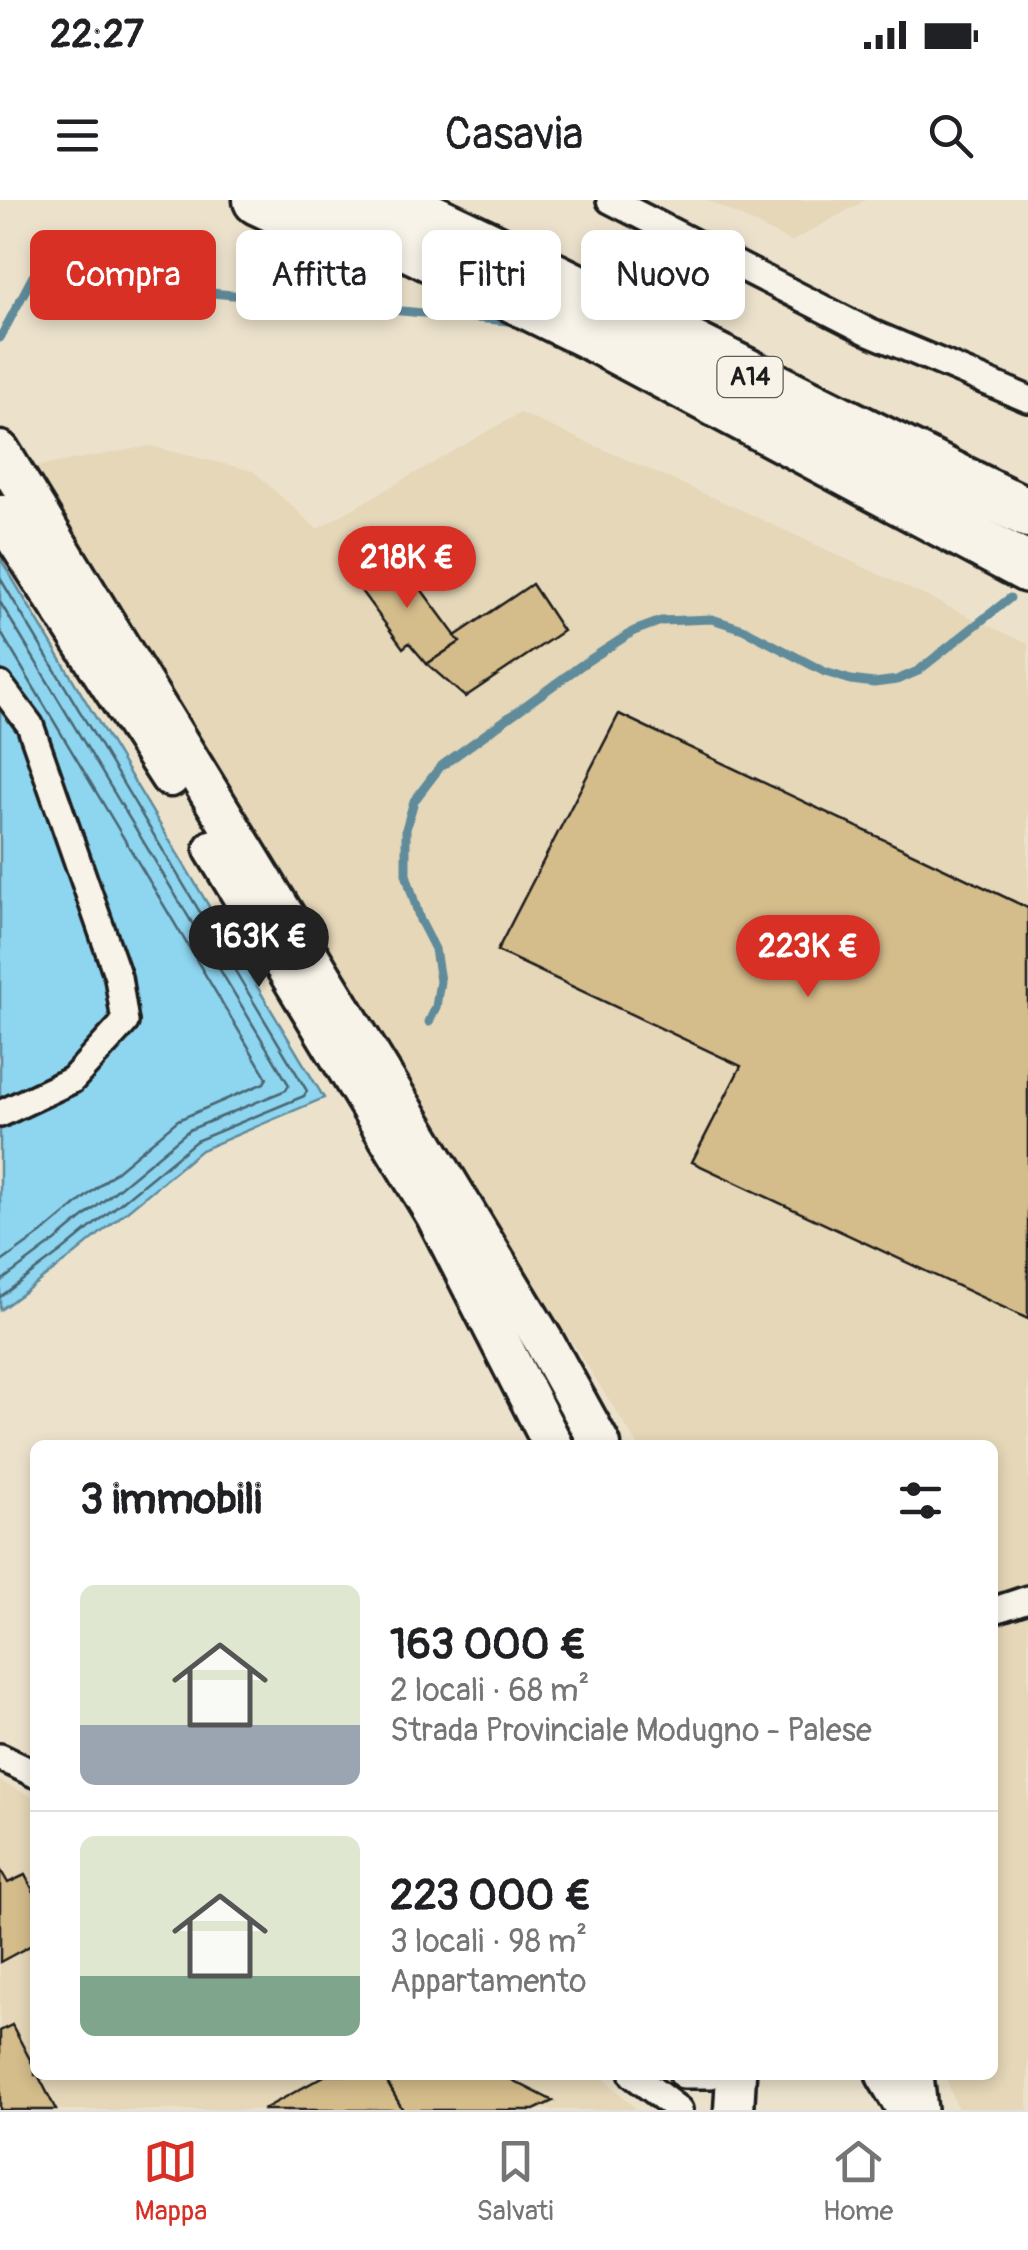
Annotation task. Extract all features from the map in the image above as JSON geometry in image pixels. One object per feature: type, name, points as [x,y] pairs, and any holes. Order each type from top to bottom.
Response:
[{"type":"highway","name":"A14","points":[[258,200],[422,276]]},
{"type":"highway","name":"A14","points":[[314,200],[422,256]]},
{"type":"highway","name":"A14","points":[[391,200],[456,230]]},
{"type":"highway","name":"A14","points":[[410,200],[460,230]]},
{"type":"highway","name":"A14","points":[[561,282],[1028,513]]},
{"type":"highway","name":"A14","points":[[550,320],[590,336],[1028,568]]},
{"type":"main road","points":[[0,450],[418,1132],[598,1440]]},
{"type":"main road","points":[[0,514],[162,763],[436,1216],[550,1440]]},
{"type":"main road","points":[[734,2110],[736,2080]]},
{"type":"main road","points":[[889,2080],[907,2110]]},
{"type":"street","points":[[610,200],[868,332],[1028,399]]},
{"type":"street","points":[[0,685],[30,725],[118,977],[125,1022],[72,1080],[0,1114]]},
{"type":"street","points":[[998,1609],[1028,1599]]},
{"type":"street","points":[[0,1757],[30,1772]]},
{"type":"street","points":[[640,2080],[679,2110]]},
{"type":"street","points":[[921,2080],[924,2110]]},
{"type":"shaded area","points":[[707,200],[866,200],[791,242]]},
{"type":"shaded area","points":[[520,413],[737,508],[1028,644],[1028,2110],[958,2110],[947,2080],[998,2080],[998,1440],[635,1440],[12,471],[150,446],[253,471],[317,529]]},
{"type":"shaded area","points":[[0,1781],[30,1796],[30,2080],[605,2080],[637,2110],[0,2110]]},
{"type":"water","points":[[0,558],[324,1098],[201,1150],[69,1259],[0,1310]]},
{"type":"building","points":[[396,555],[460,642],[427,664],[409,643],[403,648],[356,584]]},
{"type":"building","points":[[532,584],[563,631],[465,697],[427,664],[460,642],[455,636]]},
{"type":"building","points":[[619,714],[1028,908],[1028,1319],[692,1162],[741,1066],[497,951]]},
{"type":"building","points":[[0,1869],[8,1883],[25,1875],[30,1884],[30,1946],[0,1962]]},
{"type":"building","points":[[12,2025],[30,2059],[30,2080],[41,2080],[56,2110],[0,2110],[0,2031]]},
{"type":"building","points":[[317,2080],[386,2080],[403,2110],[262,2110]]},
{"type":"building","points":[[386,2080],[512,2080],[553,2101],[534,2110],[403,2110]]},
{"type":"waterway","points":[[0,338],[33,276],[518,322]]},
{"type":"waterway","points":[[429,1022],[440,981],[435,949],[420,920],[406,874],[406,829],[414,801],[440,767],[583,664],[634,631],[661,621],[712,619],[743,629],[825,672],[874,683],[897,680],[918,671],[1010,598]]}]
